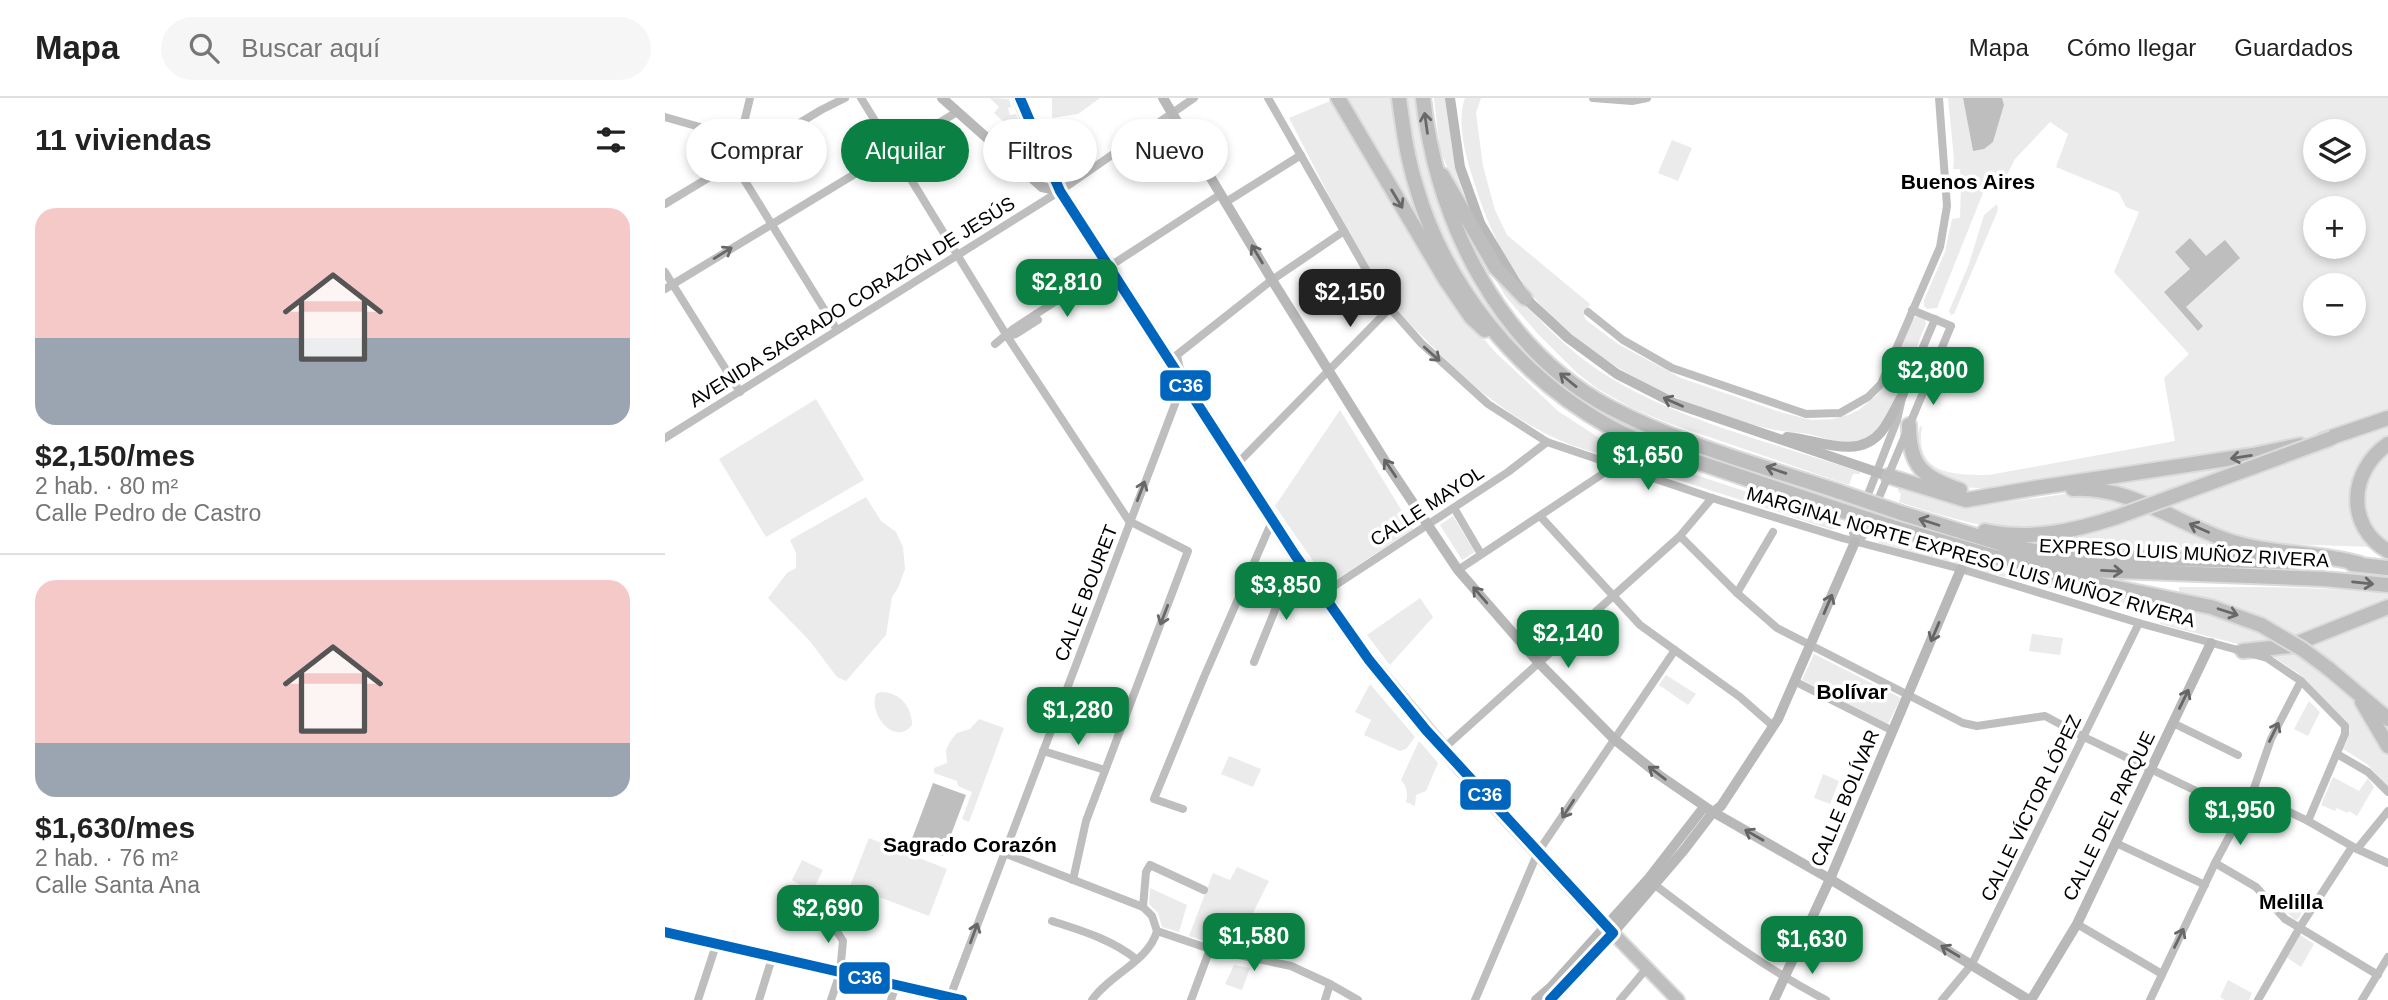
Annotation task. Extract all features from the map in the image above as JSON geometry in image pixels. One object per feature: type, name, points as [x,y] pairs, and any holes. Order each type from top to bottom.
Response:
[{"type":"highway","points":[[1338,98],[1445,279],[1471,317],[1482,328],[1499,337]]},
{"type":"highway","name":"EXPRESO LUIS MUÑOZ RIVERA","points":[[1399,98],[1406,146],[1428,223],[1466,293],[1499,337],[1548,385],[1576,407],[1612,429],[1664,451],[1895,528],[1996,558],[2099,571],[2323,579],[2388,585]]},
{"type":"highway","name":"EXPRESO LUIS MUÑOZ RIVERA","points":[[1423,98],[1434,166],[1448,212],[1464,250],[1492,297],[1542,356],[1576,387],[1611,408],[1657,430],[1901,513],[2006,545],[2049,554],[2360,564],[2388,568]]},
{"type":"highway","points":[[1434,166],[1449,183],[1496,268],[1525,298]]},
{"type":"highway","points":[[1953,529],[2050,534],[2077,530],[2388,418]]},
{"type":"highway","points":[[1909,425],[1912,455],[1925,474],[1945,485],[1986,498],[2253,455],[2332,438]]},
{"type":"highway","points":[[2388,444],[2369,462],[2360,482],[2357,502],[2364,528],[2376,543],[2388,551]]},
{"type":"highway","points":[[1882,474],[1956,499],[2002,499],[2073,489],[2106,491],[2122,495],[2225,540],[2284,552],[2336,557],[2360,564]]},
{"type":"highway","points":[[1996,558],[2016,568],[2211,607],[2261,625],[2329,668],[2388,719]]},
{"type":"highway","points":[[2243,651],[2290,646],[2388,607]]},
{"type":"highway","points":[[2360,697],[2388,746]]},
{"type":"main road","points":[[1020,98],[1060,191],[1174,358],[1182,378],[1309,575],[1369,660],[1443,749],[1678,1000]]},
{"type":"street","points":[[745,119],[750,98]]},
{"type":"street","points":[[806,119],[845,98]]},
{"type":"street","points":[[861,98],[874,119]]},
{"type":"street","points":[[942,98],[1042,187],[1060,191]]},
{"type":"street","points":[[1163,98],[1385,461],[1458,570],[1538,662],[1614,739],[1659,775],[1709,809],[2030,1000]]},
{"type":"street","name":"AVENIDA SAGRADO CORAZÓN DE JESÚS","points":[[665,438],[1060,191],[1193,98]]},
{"type":"street","name":"MARGINAL NORTE EXPRESO LUIS MUÑOZ RIVERA","points":[[1268,98],[1390,308],[1421,344],[1488,404],[1547,442],[1712,498],[1855,542],[1961,569],[2139,623],[2267,658],[2301,681],[2345,726],[2346,734],[2337,754]]},
{"type":"street","points":[[1450,98],[1460,167],[1480,223],[1525,298],[1568,338],[1618,374],[1674,403],[1882,474]]},
{"type":"street","points":[[1453,117],[1459,98]]},
{"type":"street","points":[[1593,98],[1647,98]]},
{"type":"street","points":[[1588,312],[1623,340],[1672,368],[1805,414],[1840,413],[1868,397],[1881,384],[1940,247],[1947,206],[1939,98]]},
{"type":"street","points":[[945,119],[957,112]]},
{"type":"street","points":[[665,117],[686,123]]},
{"type":"street","points":[[995,344],[1016,334],[1224,198],[1301,155]]},
{"type":"street","points":[[669,287],[841,180]]},
{"type":"street","points":[[665,204],[703,182]]},
{"type":"street","points":[[746,182],[837,330]]},
{"type":"street","points":[[912,182],[1007,336],[1129,521],[1188,551],[1086,821],[1073,880]]},
{"type":"street","points":[[1174,358],[1272,280],[1344,231]]},
{"type":"street","points":[[665,272],[669,287],[740,392]]},
{"type":"street","points":[[1237,464],[1390,308]]},
{"type":"street","points":[[1882,474],[1909,425],[1951,326],[1912,310]]},
{"type":"street","points":[[1767,435],[1802,438],[1847,448],[1872,440],[1881,432],[1903,394],[1935,319]]},
{"type":"street","name":"CALLE BOURET","points":[[950,997],[1178,396],[1182,378]]},
{"type":"street","points":[[1550,1000],[1709,809],[1721,806],[1773,726],[1796,682],[1855,542],[1863,536],[1903,394]]},
{"type":"street","name":"CALLE MAYOL","points":[[1322,594],[1508,472],[1547,442]]},
{"type":"street","points":[[1458,570],[1601,475]]},
{"type":"street","points":[[1443,749],[1679,536],[1712,498]]},
{"type":"street","points":[[1454,508],[1481,554]]},
{"type":"street","points":[[1540,516],[1640,625],[1740,697],[1773,726]]},
{"type":"street","points":[[1183,809],[1154,799],[1273,519]]},
{"type":"street","points":[[1737,593],[1773,532]]},
{"type":"street","points":[[1679,536],[1777,628],[1908,696],[1963,723],[1977,726],[2045,716],[2242,813]]},
{"type":"street","name":"CALLE BOLÍVAR","points":[[1774,1000],[1830,879],[1961,569]]},
{"type":"street","points":[[1254,662],[1277,605],[1309,575]]},
{"type":"street","name":"CALLE VÍCTOR LÓPEZ","points":[[1942,1000],[1972,964],[2139,623]]},
{"type":"street","name":"CALLE DEL PARQUE","points":[[2030,1000],[2077,924],[2211,643]]},
{"type":"street","points":[[1475,1000],[1538,852],[1675,650]]},
{"type":"street","points":[[2150,1000],[2215,863],[2252,794],[2270,739],[2301,681]]},
{"type":"street","points":[[1796,682],[1893,731]]},
{"type":"street","points":[[2173,723],[2238,755]]},
{"type":"street","points":[[1043,751],[1105,770]]},
{"type":"street","points":[[2308,821],[2337,754],[2368,772],[2388,792]]},
{"type":"street","points":[[2252,794],[2388,863]]},
{"type":"street","points":[[1536,1000],[1655,885],[1709,809]]},
{"type":"street","points":[[2258,1000],[2299,927],[2354,848],[2388,811]]},
{"type":"street","points":[[2116,843],[2205,885]]},
{"type":"street","points":[[1004,853],[1143,906],[1151,916],[1157,931],[1156,937],[1136,959],[1100,988],[1092,1000]]},
{"type":"street","points":[[2215,863],[2256,887],[2285,919],[2378,975]]},
{"type":"street","points":[[1143,906],[1146,872],[1150,865],[1204,890]]},
{"type":"street","points":[[1655,885],[1729,941],[1784,978],[1826,1000]]},
{"type":"street","points":[[816,917],[838,933],[843,941],[839,973],[831,1000]]},
{"type":"street","points":[[1052,921],[1105,939],[1136,959]]},
{"type":"street","points":[[2077,924],[2162,974]]},
{"type":"street","points":[[1157,931],[1210,949],[1291,966],[1358,1000]]},
{"type":"street","points":[[665,932],[896,985],[930,996],[962,1000]]},
{"type":"street","points":[[698,1000],[716,945]]},
{"type":"street","points":[[1191,1000],[1210,949]]},
{"type":"street","points":[[2363,1000],[2388,957]]},
{"type":"street","points":[[759,1000],[772,958]]},
{"type":"street","points":[[1620,1000],[1647,968]]},
{"type":"street","points":[[1325,1000],[1330,984]]},
{"type":"street","points":[[891,1000],[896,985]]},
{"type":"shaded area","points":[[990,98],[1009,99],[1010,115],[1016,114],[1018,119],[1001,119],[994,113],[999,107]]},
{"type":"shaded area","points":[[1052,98],[1100,98],[1078,114],[1052,118]]},
{"type":"shaded area","points":[[1346,98],[1393,98],[1407,176],[1435,251]]},
{"type":"shaded area","points":[[1407,98],[1415,98],[1422,149],[1455,245],[1472,276],[1567,388],[1589,403],[1651,435],[1650,438],[1602,415],[1544,375],[1495,322],[1456,264],[1428,200],[1411,132]]},
{"type":"shaded area","points":[[1434,98],[1447,98],[1452,148],[1465,199],[1461,200],[1440,150]]},
{"type":"shaded area","points":[[1465,98],[1481,98],[1476,113],[1483,166],[1495,210],[1507,235],[1590,304],[1584,316],[1586,320],[1618,344],[1681,378],[1783,413],[1812,420],[1832,419],[1859,410],[1877,395],[1886,382],[1913,319],[1917,316],[1925,319],[1926,324],[1903,382],[1880,425],[1865,438],[1849,442],[1776,430],[1701,408],[1633,376],[1601,357],[1545,309],[1521,281],[1490,226],[1473,180],[1464,145],[1461,121]]},
{"type":"shaded area","points":[[1948,98],[1963,98],[1973,150],[1993,142],[2004,105],[2002,98],[2388,98],[2388,411],[2316,436],[2262,448],[2001,490],[1964,487],[1940,480],[1918,452],[1916,441],[1920,426],[1924,455],[1930,463],[1939,469],[1963,474],[1989,475],[2175,441],[2164,378],[2189,354],[2114,272],[2139,212],[2126,207],[2119,193],[2056,167],[2068,134],[2050,122],[2015,159],[2003,183],[1989,178],[1937,308],[1927,309],[1924,300],[1945,252],[1952,219],[1960,218],[1960,169],[1953,169]]},
{"type":"shaded area","points":[[1963,98],[2002,98],[2004,105],[1993,142],[1984,149],[1973,151]]},
{"type":"shaded area","points":[[1330,101],[1472,325],[1495,352],[1558,411],[1607,443],[1632,454],[1844,524],[1841,528],[1830,529],[1571,445],[1531,426],[1477,388],[1414,328],[1390,300],[1349,233],[1289,118]]},
{"type":"shaded area","points":[[1672,140],[1692,148],[1678,181],[1658,173]]},
{"type":"shaded area","points":[[1997,204],[1998,210],[1954,314],[1951,315],[1949,311],[1969,264],[1984,215]]},
{"type":"shaded area","points":[[2190,238],[2206,256],[2225,240],[2240,258],[2186,307],[2203,326],[2198,331],[2164,292],[2190,269],[2175,252]]},
{"type":"shaded area","points":[[1490,270],[1556,336],[1609,377],[1642,395],[1713,425],[1860,474],[1853,474],[1849,485],[1632,408],[1598,389],[1577,373],[1506,297]]},
{"type":"shaded area","points":[[816,399],[864,480],[766,537],[719,459]]},
{"type":"shaded area","points":[[1340,410],[1413,529],[1329,584],[1275,506]]},
{"type":"shaded area","points":[[2388,424],[2388,542],[2366,516],[2373,547],[2253,543],[2162,507]]},
{"type":"shaded area","points":[[2242,463],[2149,500],[2096,485]]},
{"type":"shaded area","points":[[1898,486],[1963,505],[1987,505],[2079,492],[2134,503],[2068,527],[2025,530],[1982,525],[1899,502],[1901,494]]},
{"type":"shaded area","points":[[866,497],[881,521],[896,532],[903,547],[905,569],[892,597],[886,635],[846,681],[837,677],[809,640],[768,598],[787,573],[796,568],[796,553],[790,540]]},
{"type":"shaded area","points":[[2151,511],[2224,547],[2124,549],[2040,545],[2040,538]]},
{"type":"shaded area","points":[[1453,516],[1475,552],[1462,560],[1440,525]]},
{"type":"shaded area","points":[[1884,537],[1943,557],[2004,573],[2225,619],[2280,643],[2238,644],[2160,624],[2161,615],[1967,568],[1878,543]]},
{"type":"shaded area","points":[[2179,587],[2336,590],[2388,594],[2388,602],[2298,638],[2241,611],[2179,594]]},
{"type":"shaded area","points":[[1420,598],[1433,617],[1390,665],[1367,635]]},
{"type":"shaded area","points":[[2388,610],[2388,711],[2332,661],[2308,645]]},
{"type":"shaded area","points":[[2032,634],[2063,638],[2060,655],[2029,651]]},
{"type":"shaded area","points":[[2290,650],[2322,671],[2348,693],[2365,716],[2388,753],[2388,787],[2367,764],[2343,749],[2349,733],[2347,723],[2298,673],[2270,655]]},
{"type":"shaded area","points":[[1814,654],[1901,698],[1888,724],[1802,680]]},
{"type":"shaded area","points":[[1666,675],[1696,694],[1688,705],[1659,685]]},
{"type":"shaded area","points":[[1370,684],[1415,737],[1406,749],[1400,751],[1364,735],[1371,720],[1355,712]]},
{"type":"shaded area","points":[[881,692],[894,695],[904,702],[910,712],[912,725],[905,731],[891,730],[879,718],[875,702],[876,694]]},
{"type":"shaded area","points":[[2309,701],[2320,712],[2308,736],[2294,729]]},
{"type":"shaded area","points":[[979,719],[1004,728],[969,822],[962,819],[972,792],[958,786],[957,781],[934,773],[934,768],[947,763],[946,750],[957,733],[970,729]]},
{"type":"shaded area","points":[[1419,741],[1438,763],[1426,791],[1416,795],[1415,806],[1406,802],[1407,790],[1401,780]]},
{"type":"shaded area","points":[[1229,756],[1261,769],[1253,787],[1221,774]]},
{"type":"shaded area","points":[[1823,774],[1839,781],[1830,804],[1814,798]]},
{"type":"shaded area","points":[[2333,777],[2359,791],[2368,778],[2374,787],[2357,816],[2349,811],[2347,813],[2337,808],[2335,811],[2321,805]]},
{"type":"shaded area","points":[[933,783],[966,795],[943,856],[910,844]]},
{"type":"shaded area","points":[[869,838],[947,869],[929,916],[850,886]]},
{"type":"shaded area","points":[[802,860],[823,870],[812,892],[792,880]]},
{"type":"shaded area","points":[[1237,867],[1269,881],[1234,950],[1189,936],[1213,873],[1230,880]]},
{"type":"shaded area","points":[[1150,888],[1187,905],[1179,932],[1162,927],[1158,913],[1149,904]]},
{"type":"shaded area","points":[[2290,890],[2310,899],[2295,920],[2280,905]]},
{"type":"shaded area","points":[[2299,934],[2314,944],[2301,967],[2286,957]]},
{"type":"shaded area","points":[[1234,965],[1250,968],[1242,990],[1225,984]]},
{"type":"shaded area","points":[[2228,980],[2252,993],[2249,1000],[2225,1000],[2220,997]]},
{"type":"transit line","name":"C36","points":[[1020,98],[1060,191],[1295,555],[1369,660],[1426,730],[1613,933],[1550,1000]]},
{"type":"transit line","name":"C36","points":[[665,932],[962,1000]]},
{"type":"district","name":"Buenos Aires","points":[[1968,181]]},
{"type":"district","name":"Bolívar","points":[[1852,691]]},
{"type":"district","name":"Sagrado Corazón","points":[[970,844]]},
{"type":"district","name":"Melilla","points":[[2291,901]]}]
